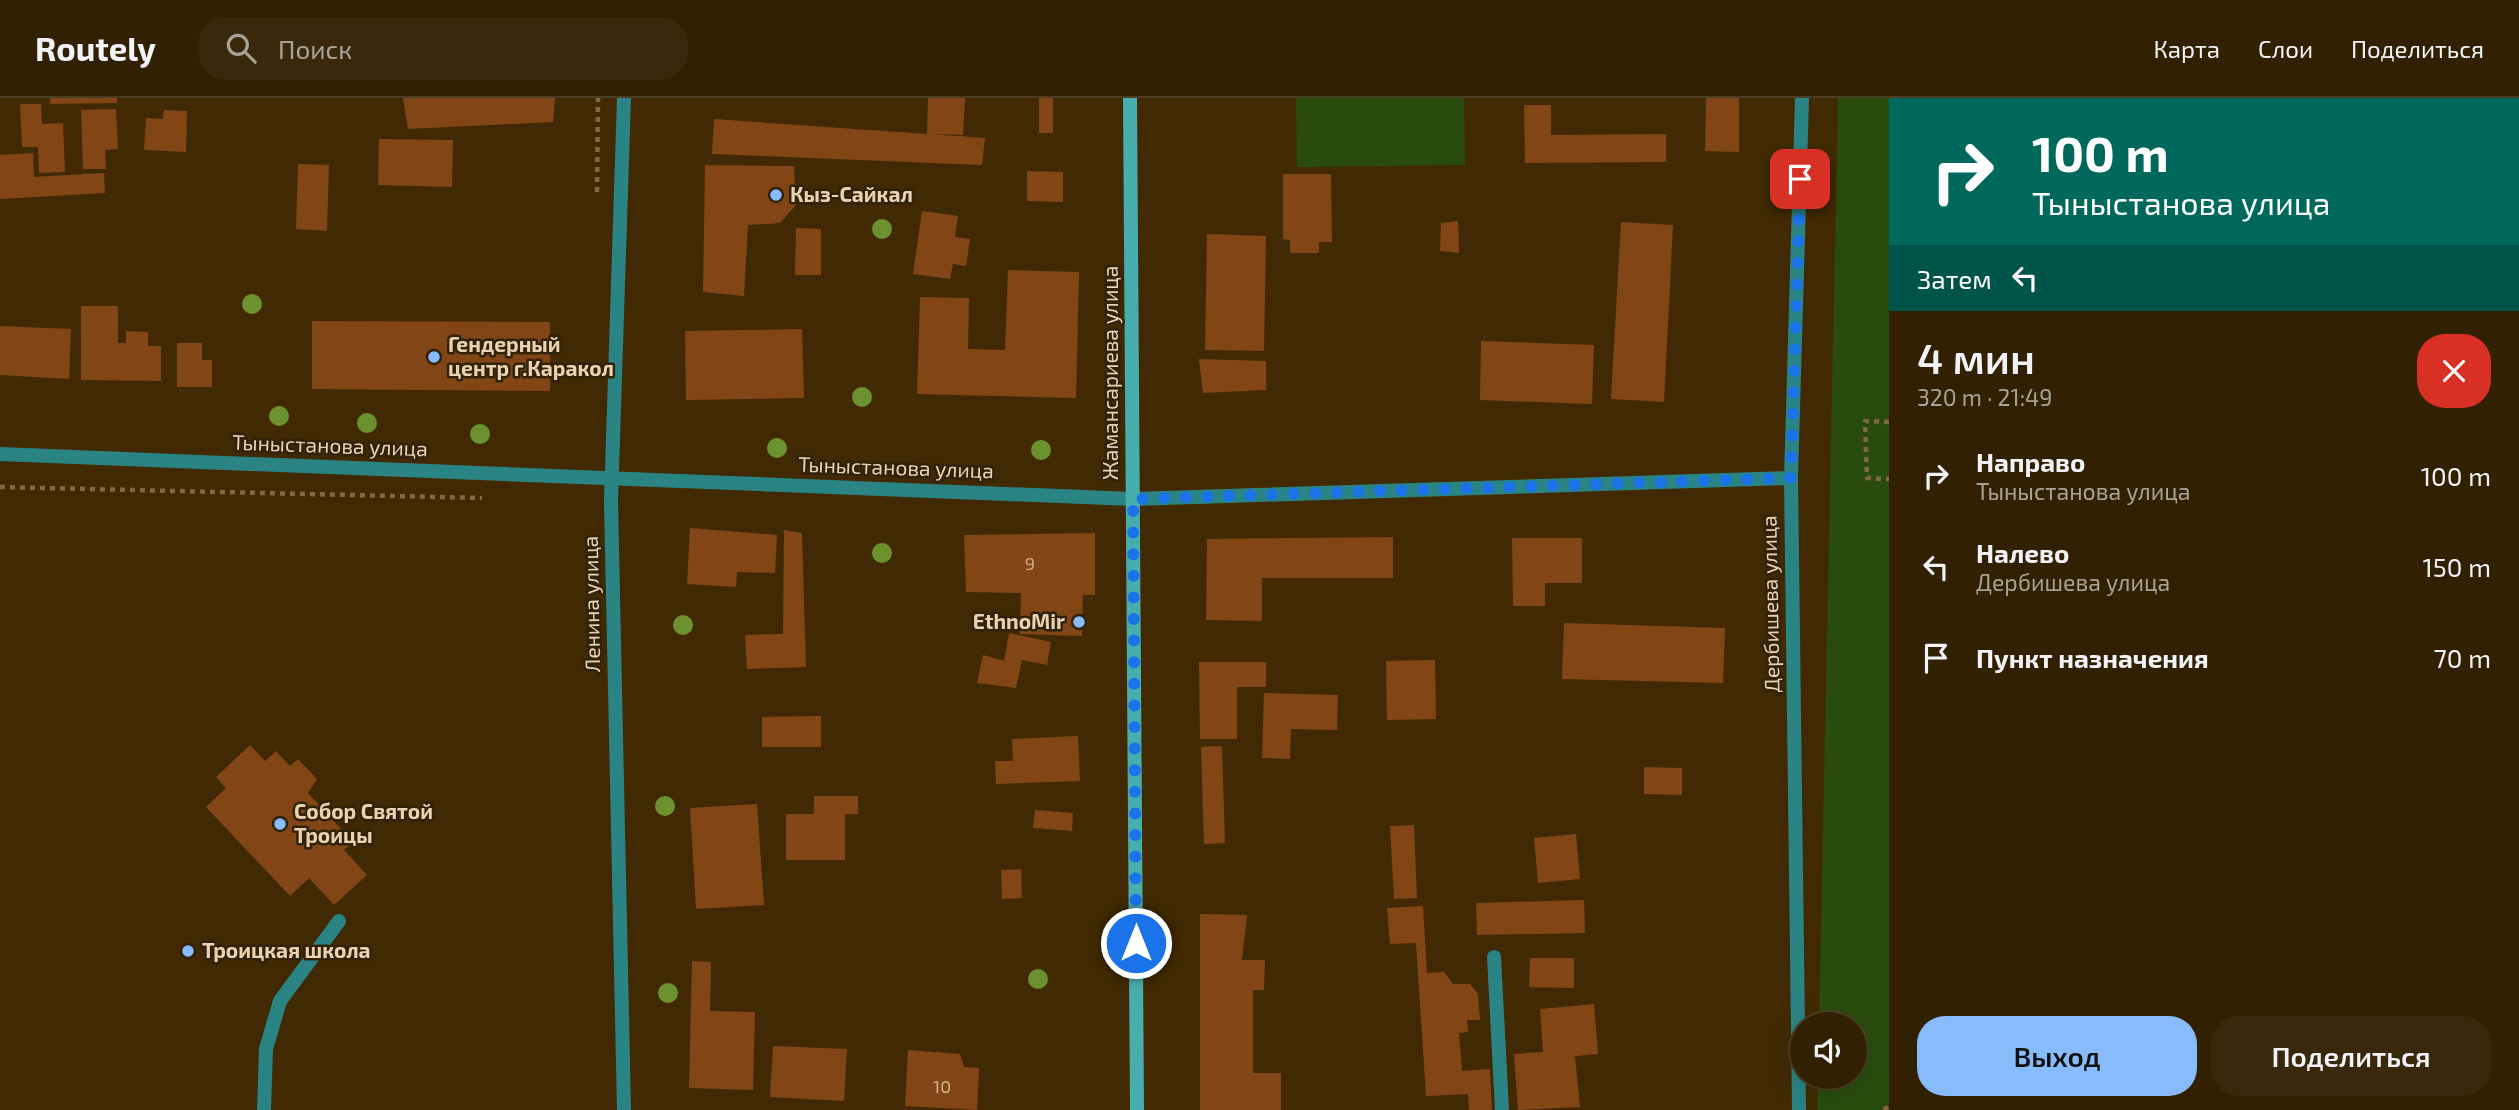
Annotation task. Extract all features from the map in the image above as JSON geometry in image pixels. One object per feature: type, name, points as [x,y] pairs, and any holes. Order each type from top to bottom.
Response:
[{"type":"main road","name":"Жамансариева улица","points":[[1130,98],[1137,1110]]},
{"type":"street","name":"Ленина улица","points":[[624,98],[611,477],[624,1110]]},
{"type":"street","name":"Дербишева улица","points":[[1799,1110],[1791,478],[1802,98]]},
{"type":"street","name":"Тыныстанова улица","points":[[0,454],[1133,499],[1791,478]]},
{"type":"street","points":[[264,1110],[266,1049],[280,1000],[339,921]]},
{"type":"street","points":[[1494,957],[1502,1110]]},
{"type":"path","points":[[1889,422],[1865,421],[1867,478],[1889,479]]},
{"type":"path","points":[[0,487],[496,498]]},
{"type":"path","points":[[1884,1110],[1889,1106]]},
{"type":"green space","points":[[1296,98],[1464,98],[1465,165],[1297,167]]},
{"type":"green space","points":[[1838,98],[1889,98],[1889,1110],[1817,1110],[1818,1089],[1867,1089],[1867,1012],[1819,1012]]},
{"type":"building","points":[[50,98],[117,98],[117,103],[50,104]]},
{"type":"building","points":[[403,98],[555,98],[553,122],[408,129]]},
{"type":"building","points":[[928,98],[965,98],[963,135],[930,134],[985,138],[982,165],[712,154],[714,119],[927,134]]},
{"type":"building","points":[[1039,98],[1053,98],[1053,133],[1039,133]]},
{"type":"building","points":[[1706,98],[1739,98],[1739,152],[1705,151]]},
{"type":"building","points":[[20,104],[41,104],[42,124],[63,123],[65,172],[39,173],[38,147],[22,147]]},
{"type":"building","points":[[1524,105],[1551,105],[1551,135],[1666,134],[1666,162],[1525,163]]},
{"type":"building","points":[[116,109],[118,149],[105,150],[106,169],[83,169],[81,110]]},
{"type":"building","points":[[164,110],[187,111],[186,152],[144,150],[146,118],[163,119]]},
{"type":"building","points":[[379,139],[453,140],[452,187],[378,185]]},
{"type":"building","points":[[33,153],[34,177],[104,173],[105,193],[0,199],[0,155]]},
{"type":"building","points":[[298,164],[329,165],[327,231],[296,229]]},
{"type":"building","points":[[705,165],[794,166],[796,205],[780,223],[748,225],[744,296],[703,292]]},
{"type":"building","points":[[1027,171],[1063,172],[1063,202],[1027,201]]},
{"type":"building","points":[[1283,174],[1331,174],[1332,242],[1319,242],[1319,253],[1290,253],[1290,240],[1283,239]]},
{"type":"building","points":[[922,211],[958,216],[955,237],[970,239],[966,266],[953,264],[950,279],[913,274]]},
{"type":"building","points":[[1458,221],[1459,253],[1440,251],[1441,223]]},
{"type":"building","points":[[1621,222],[1673,225],[1664,402],[1611,399]]},
{"type":"building","points":[[796,228],[821,229],[821,275],[795,275]]},
{"type":"building","points":[[1207,234],[1266,236],[1264,351],[1205,350]]},
{"type":"building","points":[[1008,270],[1079,272],[1076,398],[917,394],[920,297],[969,298],[968,349],[1005,350]]},
{"type":"building","points":[[81,306],[118,306],[118,343],[126,343],[126,331],[148,332],[148,346],[161,346],[161,381],[81,380]]},
{"type":"building","points":[[312,321],[550,322],[550,391],[312,389]]},
{"type":"building","points":[[0,326],[71,329],[69,379],[0,375]]},
{"type":"building","points":[[802,329],[804,398],[686,400],[685,331]]},
{"type":"building","points":[[1481,341],[1594,345],[1592,404],[1480,400]]},
{"type":"building","points":[[177,343],[202,343],[202,360],[212,360],[212,387],[177,387]]},
{"type":"building","points":[[1199,359],[1266,361],[1266,390],[1203,393]]},
{"type":"building","points":[[690,528],[777,535],[775,573],[737,572],[736,587],[687,584]]},
{"type":"building","points":[[784,530],[802,533],[806,667],[747,669],[745,635],[783,634]]},
{"type":"building","points":[[1095,533],[1095,595],[1083,595],[1082,636],[1020,634],[1021,593],[966,592],[964,535]]},
{"type":"building","points":[[1393,537],[1393,578],[1262,578],[1262,621],[1206,620],[1207,539]]},
{"type":"building","points":[[1512,538],[1582,538],[1582,583],[1545,583],[1545,606],[1513,606]]},
{"type":"building","points":[[1564,623],[1725,628],[1723,683],[1562,679]]},
{"type":"building","points":[[1009,633],[1051,642],[1047,665],[1022,660],[1016,688],[977,683],[983,655],[1004,661]]},
{"type":"building","points":[[1435,660],[1436,719],[1387,720],[1386,661]]},
{"type":"building","points":[[1199,662],[1266,662],[1266,687],[1237,687],[1237,739],[1200,739]]},
{"type":"building","points":[[1264,693],[1338,695],[1337,730],[1291,729],[1290,759],[1262,758]]},
{"type":"building","points":[[821,716],[821,747],[762,747],[762,717]]},
{"type":"building","points":[[1078,736],[1080,781],[996,784],[995,761],[1013,761],[1012,739]]},
{"type":"building","name":"Собор Святой Троицы","points":[[250,745],[265,761],[276,751],[290,766],[298,759],[317,779],[308,793],[353,842],[344,850],[367,875],[334,905],[309,878],[290,896],[206,807],[226,788],[216,777]]},
{"type":"building","points":[[1222,746],[1225,843],[1204,844],[1201,747]]},
{"type":"building","points":[[1644,767],[1682,768],[1682,795],[1644,794]]},
{"type":"building","points":[[814,796],[858,796],[858,814],[845,814],[845,860],[786,860],[786,814],[814,814]]},
{"type":"building","points":[[757,804],[764,905],[696,909],[690,808]]},
{"type":"building","points":[[1035,810],[1073,813],[1072,831],[1033,828]]},
{"type":"building","points":[[1414,825],[1417,898],[1394,899],[1390,826]]},
{"type":"building","points":[[1576,834],[1580,879],[1538,883],[1534,838]]},
{"type":"building","points":[[1021,869],[1022,898],[1002,899],[1001,870]]},
{"type":"building","points":[[1584,900],[1585,933],[1477,935],[1476,903]]},
{"type":"building","points":[[1423,906],[1427,973],[1444,972],[1453,984],[1470,984],[1478,994],[1480,1020],[1467,1020],[1468,1032],[1459,1033],[1462,1071],[1490,1069],[1492,1110],[1469,1110],[1468,1094],[1426,1096],[1416,943],[1390,944],[1387,908]]},
{"type":"building","points":[[1200,914],[1247,915],[1242,960],[1265,960],[1264,990],[1253,990],[1253,1073],[1281,1073],[1281,1110],[1200,1110]]},
{"type":"building","points":[[1530,958],[1574,958],[1574,988],[1529,987]]},
{"type":"building","points":[[692,961],[711,962],[710,1011],[755,1012],[753,1090],[689,1088]]},
{"type":"building","points":[[1594,1004],[1598,1054],[1575,1056],[1580,1107],[1518,1110],[1514,1054],[1543,1052],[1540,1009]]},
{"type":"building","points":[[773,1046],[847,1049],[844,1101],[770,1097]]},
{"type":"building","points":[[908,1050],[960,1054],[964,1067],[979,1068],[977,1110],[905,1106]]},
{"type":"place","name":"Кыз-Сайкал","points":[[776,195]]},
{"type":"place","name":"Гендерный центр г.Каракол","points":[[434,357]]},
{"type":"place","name":"EthnoMir","points":[[1079,622]]},
{"type":"place","name":"Собор Святой Троицы","points":[[280,824]]},
{"type":"place","name":"Троицкая школа","points":[[188,951]]},
{"type":"route","points":[[1136,943],[1133,499],[1791,478],[1800,179]]}]
